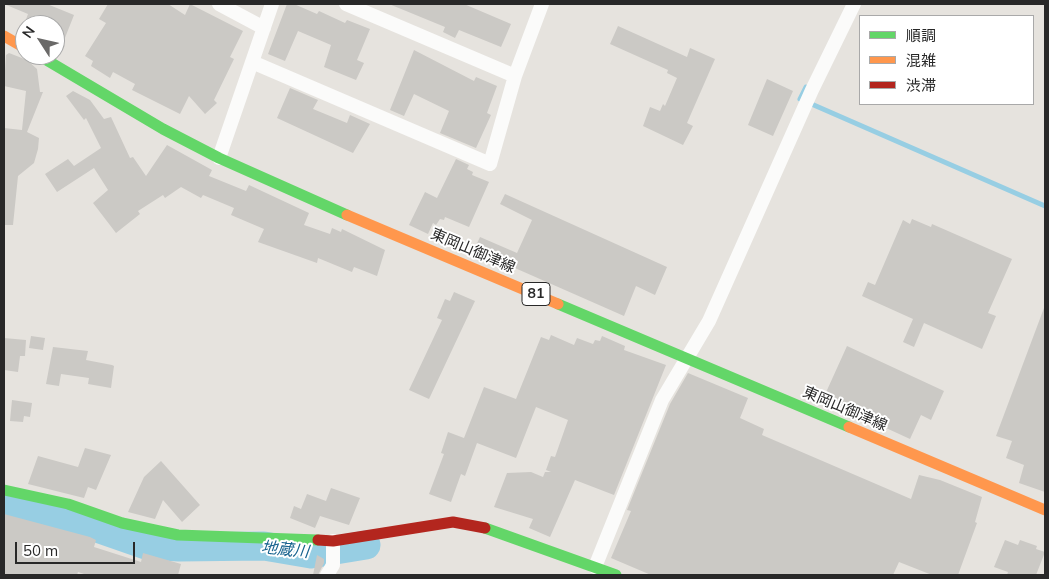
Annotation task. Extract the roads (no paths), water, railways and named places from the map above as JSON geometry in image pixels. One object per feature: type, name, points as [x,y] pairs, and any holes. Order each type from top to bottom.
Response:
[{"type":"main road","points":[[4,36],[15,42]]},
{"type":"main road","name":"東岡山御津線","points":[[55,65],[163,129],[219,158],[316,202],[1045,510]]},
{"type":"main road","points":[[4,490],[68,504],[122,523],[178,535],[333,541],[453,522],[482,527],[616,575]]},
{"type":"street","points":[[219,4],[264,28]]},
{"type":"street","points":[[219,158],[272,4]]},
{"type":"street","points":[[346,4],[515,76]]},
{"type":"street","points":[[252,62],[490,164],[515,76],[542,4]]},
{"type":"street","points":[[595,567],[609,538],[662,400],[709,321],[812,90],[854,4]]},
{"type":"street","points":[[327,575],[333,565],[333,541]]},
{"type":"waterway","points":[[806,87],[800,99],[1045,206]]},
{"type":"waterway","name":"地蔵川","points":[[4,500],[80,522],[146,545],[179,547],[264,546],[311,554],[366,545]]}]
